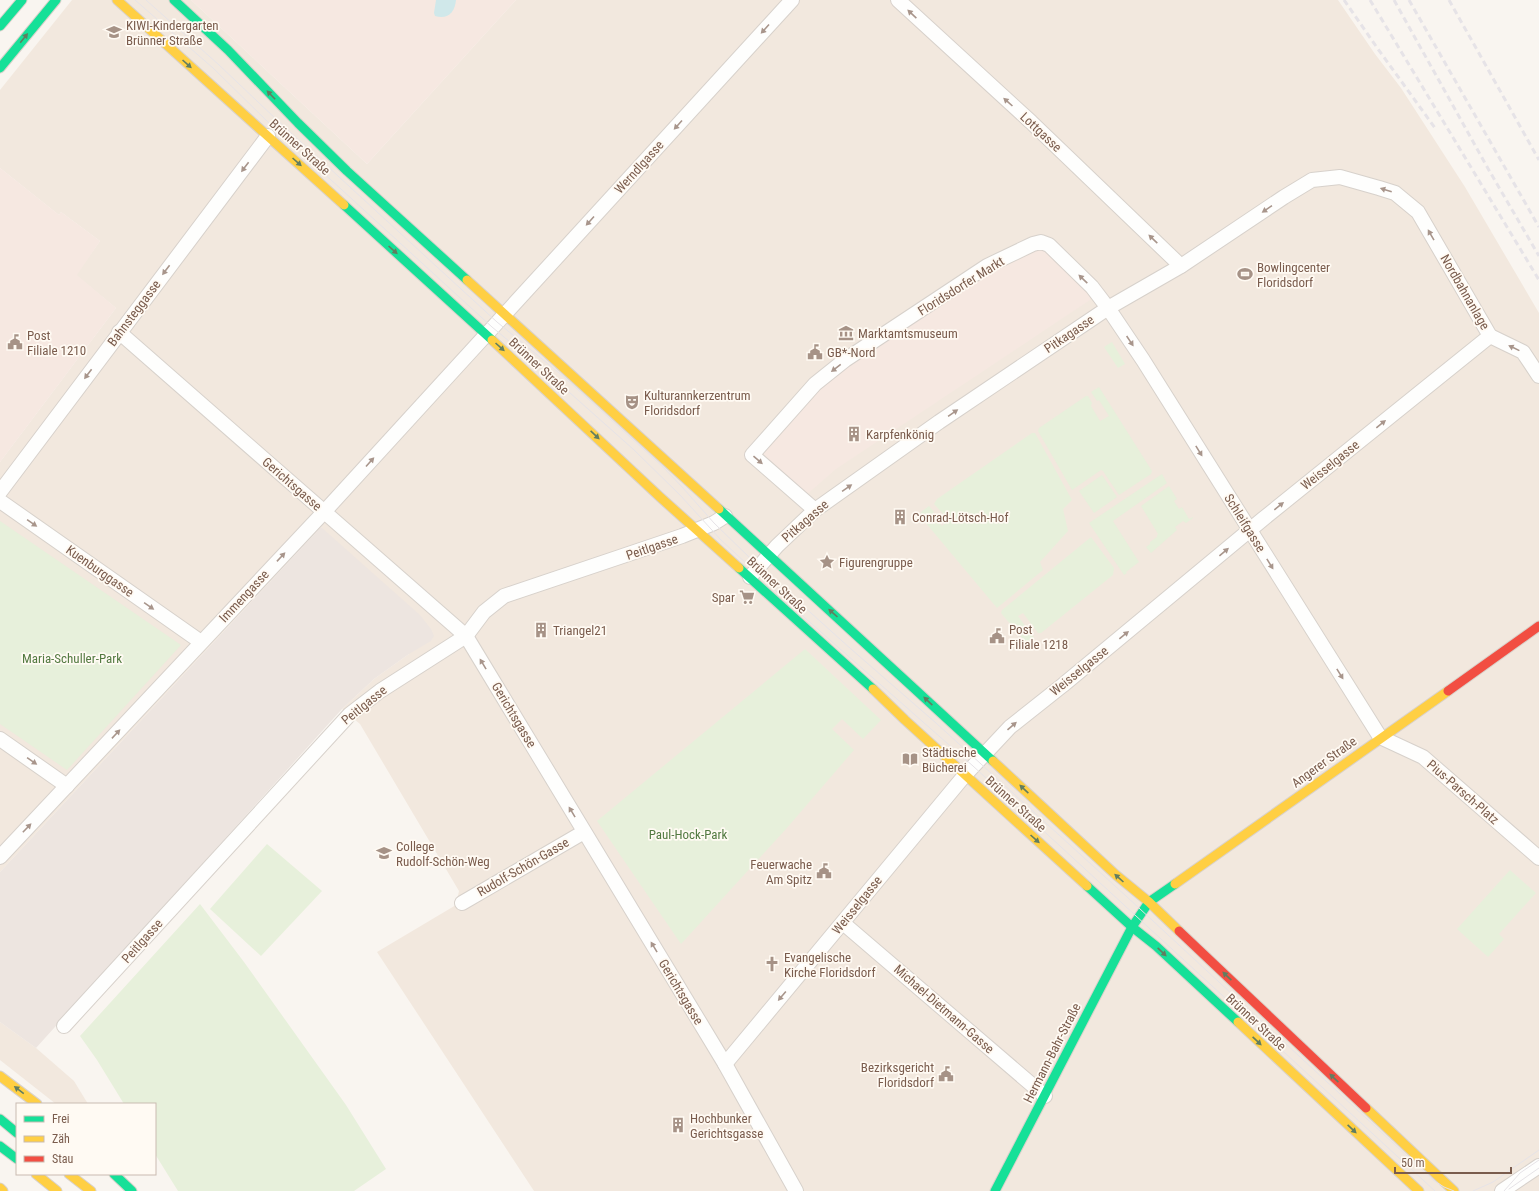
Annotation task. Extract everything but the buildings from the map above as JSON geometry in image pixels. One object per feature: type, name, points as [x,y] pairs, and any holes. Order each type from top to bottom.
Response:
[{"type":"main road","points":[[0,26],[22,0]]},
{"type":"main road","points":[[0,68],[56,0]]},
{"type":"main road","name":"Brünner Straße","points":[[117,0],[486,334],[655,492],[880,695],[965,775],[1132,927],[1156,946],[1418,1191]]},
{"type":"main road","name":"Brünner Straße","points":[[174,0],[228,50],[298,123],[347,171],[425,243],[506,314],[1116,875],[1149,902],[1454,1191]]},
{"type":"main road","name":"Angerer Straße","points":[[1132,927],[1149,902],[1380,737],[1539,626]]},
{"type":"main road","name":"Hermann-Bahr-Straße","points":[[995,1191],[1132,927]]},
{"type":"main road","points":[[0,1076],[36,1103]]},
{"type":"main road","points":[[0,1119],[16,1132]]},
{"type":"main road","points":[[0,1146],[16,1158]]},
{"type":"main road","points":[[37,1175],[57,1191]]},
{"type":"main road","points":[[71,1175],[91,1191]]},
{"type":"main road","points":[[115,1175],[132,1191]]},
{"type":"main road","points":[[0,1188],[3,1191]]},
{"type":"street","name":"Werndlgasse","points":[[486,334],[506,314],[792,0]]},
{"type":"street","name":"Lottgasse","points":[[898,0],[1031,122],[1181,266]]},
{"type":"street","name":"Bahnsteggasse","points":[[0,492],[268,136]]},
{"type":"street","name":"Pitkagasse","points":[[750,577],[777,546],[815,510],[961,407],[1108,308],[1181,266],[1312,180],[1340,177],[1395,193],[1418,212]]},
{"type":"street","name":"Nordbahnanlage","points":[[1418,212],[1490,336],[1523,352],[1539,376]]},
{"type":"street","name":"Floridsdorfer Markt","points":[[815,510],[752,455],[815,384],[845,360],[988,266],[1033,244],[1041,242],[1049,245],[1092,287],[1108,308]]},
{"type":"street","name":"Schleifgasse","points":[[1108,308],[1143,360],[1380,737]]},
{"type":"street","name":"Gerichtsgasse","points":[[119,332],[466,636],[725,1064],[796,1191]]},
{"type":"street","name":"Immengasse","points":[[0,857],[324,512],[486,334]]},
{"type":"street","name":"Weisselgasse","points":[[725,1064],[965,775],[1010,727],[1490,336]]},
{"type":"street","name":"Kuenburggasse","points":[[0,501],[201,642]]},
{"type":"street","name":"Peitlgasse","points":[[64,1026],[350,714],[380,691],[466,636],[484,612],[504,596],[636,553],[698,530],[726,516]]},
{"type":"street","name":"Pius-Parsch-Platz","points":[[1380,737],[1423,757],[1539,858]]},
{"type":"street","points":[[0,739],[67,786]]},
{"type":"street","name":"Rudolf-Schön-Gasse","points":[[462,903],[584,832]]},
{"type":"street","name":"Michael-Dietmann-Gasse","points":[[843,923],[1045,1096]]},
{"type":"street","points":[[1508,1189],[1539,1166]]},
{"type":"shaded area","points":[[72,0],[191,0],[367,164],[516,0],[1338,0],[1375,54],[1401,88],[1465,187],[1539,313],[1539,1191],[534,1191],[377,952],[456,905],[459,891],[360,724],[342,709],[374,679],[409,654],[321,527],[0,872],[0,462],[116,308],[76,275],[100,241],[61,212],[59,215],[0,168],[0,90]]},
{"type":"shaded area","points":[[191,0],[516,0],[367,164]]},
{"type":"shaded area","points":[[0,168],[59,215],[61,212],[100,241],[77,275],[116,308],[0,462]]},
{"type":"shaded area","points":[[1038,249],[1044,250],[1091,295],[1090,300],[836,469],[805,496],[763,456],[762,453],[821,387],[839,372],[988,273]]},
{"type":"shaded area","points":[[321,527],[420,615],[431,629],[434,636],[431,641],[409,654],[374,679],[342,709],[36,1048],[0,1022],[0,872]]},
{"type":"shaded area","points":[[0,1022],[36,1048],[74,1081],[87,1103],[55,1103],[0,1060]]},
{"type":"green space","points":[[1112,342],[1125,364],[1118,368],[1104,347]]},
{"type":"green space","points":[[1099,387],[1152,471],[1151,474],[1119,495],[1101,470],[1072,490],[1038,431],[1039,428],[1086,396],[1088,396],[1092,403],[1091,406],[1100,421],[1109,416],[1099,400],[1097,401],[1091,392]]},
{"type":"green space","points":[[1032,433],[1035,433],[1072,500],[1063,509],[1068,531],[1040,562],[1043,570],[997,608],[920,516],[921,512],[929,506],[934,512],[932,514],[942,526],[949,520],[934,504],[937,499]]},
{"type":"green space","points":[[1162,474],[1167,483],[1113,521],[1139,562],[1124,575],[1089,523]]},
{"type":"green space","points":[[1102,475],[1117,497],[1094,513],[1079,491]]},
{"type":"green space","points":[[1169,486],[1177,499],[1174,501],[1179,509],[1182,507],[1189,519],[1193,518],[1186,523],[1183,521],[1175,527],[1177,530],[1151,553],[1146,547],[1157,537],[1158,534],[1141,506]]},
{"type":"green space","name":"Maria-Schuller-Park","points":[[0,521],[181,645],[67,770],[0,724]]},
{"type":"green space","points":[[1091,537],[1114,568],[1113,575],[1041,633],[1038,633],[1023,613],[1018,616],[1034,638],[1027,644],[1001,613],[1002,610]]},
{"type":"green space","name":"Paul-Hock-Park","points":[[805,649],[881,720],[863,739],[842,719],[832,729],[854,750],[786,829],[681,944],[597,821]]},
{"type":"green space","points":[[267,844],[322,891],[261,956],[210,909]]},
{"type":"green space","points":[[1510,870],[1536,893],[1499,934],[1504,939],[1488,957],[1457,929]]},
{"type":"green space","points":[[200,904],[244,962],[346,1105],[386,1169],[354,1191],[178,1191],[156,1156],[156,1103],[123,1103],[97,1060],[80,1036]]},
{"type":"water","points":[[436,0],[456,0],[454,8],[450,14],[440,17],[435,16],[434,13]]},
{"type":"tram line","points":[[135,0],[213,68],[272,126],[492,327],[551,376],[633,449],[680,495],[721,540],[805,618],[973,766],[1435,1191]]},
{"type":"tram line","points":[[146,0],[218,64],[497,322],[564,377],[663,467],[714,523],[751,559],[936,723],[1126,896],[1433,1180],[1454,1191]]},
{"type":"tram line","points":[[1473,1191],[1493,1182],[1539,1150]]},
{"type":"tram line","points":[[1504,1191],[1520,1173],[1539,1160]]},
{"type":"tram line","points":[[1509,1189],[1539,1168]]},
{"type":"railway","points":[[1344,0],[1435,128]]},
{"type":"railway","points":[[1370,0],[1539,280]]},
{"type":"railway","points":[[1394,0],[1490,172],[1539,256]]},
{"type":"railway","points":[[1409,0],[1539,227]]},
{"type":"railway","points":[[1449,0],[1539,160]]},
{"type":"traffic: fast","points":[[0,26],[22,0]]},
{"type":"traffic: fast","points":[[0,68],[56,0]]},
{"type":"traffic: fast","points":[[174,0],[228,50],[298,123],[347,171],[467,280]]},
{"type":"traffic: fast","points":[[344,205],[492,340]]},
{"type":"traffic: fast","points":[[719,509],[993,761]]},
{"type":"traffic: fast","points":[[739,568],[873,689]]},
{"type":"traffic: fast","points":[[995,1191],[1132,927],[1149,902],[1175,884]]},
{"type":"traffic: fast","points":[[1087,886],[1132,927],[1156,946],[1238,1022]]},
{"type":"traffic: fast","points":[[0,1119],[16,1132]]},
{"type":"traffic: fast","points":[[0,1146],[16,1158]]},
{"type":"traffic: fast","points":[[115,1175],[132,1191]]},
{"type":"traffic: slow","points":[[117,0],[344,205]]},
{"type":"traffic: slow","points":[[467,280],[719,509]]},
{"type":"traffic: slow","points":[[492,340],[660,497],[739,568]]},
{"type":"traffic: slow","points":[[873,689],[1087,886]]},
{"type":"traffic: slow","points":[[1175,884],[1448,691]]},
{"type":"traffic: slow","points":[[993,761],[1179,931]]},
{"type":"traffic: slow","points":[[1238,1022],[1419,1191]]},
{"type":"traffic: slow","points":[[0,1076],[36,1103]]},
{"type":"traffic: slow","points":[[1366,1108],[1454,1191]]},
{"type":"traffic: slow","points":[[37,1175],[57,1191]]},
{"type":"traffic: slow","points":[[70,1175],[91,1191]]},
{"type":"traffic: slow","points":[[0,1188],[3,1191]]},
{"type":"traffic: jam","points":[[1448,691],[1539,626]]},
{"type":"traffic: jam","points":[[1179,931],[1366,1108]]},
{"type":"place","name":"KIWI-Kindergarten Brünner Straße","points":[[114,32]]},
{"type":"place","name":"Bowlingcenter Floridsdorf","points":[[1245,274]]},
{"type":"place","name":"Marktamtsmuseum","points":[[846,333]]},
{"type":"place","name":"Post Filiale 1210","points":[[15,342]]},
{"type":"place","name":"GB*-Nord","points":[[815,352]]},
{"type":"place","name":"Kulturannkerzentrum Floridsdorf","points":[[632,402]]},
{"type":"place","name":"Karpfenkönig","points":[[854,434]]},
{"type":"place","name":"Conrad-Lötsch-Hof","points":[[900,517]]},
{"type":"place","name":"Figurengruppe","points":[[827,562]]},
{"type":"place","name":"Spar","points":[[747,597]]},
{"type":"place","name":"Triangel21","points":[[541,630]]},
{"type":"place","name":"Post Filiale 1218","points":[[997,636]]},
{"type":"place","name":"Städtische Bücherei","points":[[910,759]]},
{"type":"place","name":"College Rudolf-Schön-Weg","points":[[384,853]]},
{"type":"place","name":"Feuerwache Am Spitz","points":[[824,871]]},
{"type":"place","name":"Evangelische Kirche Floridsdorf","points":[[772,964]]},
{"type":"place","name":"Bezirksgericht Floridsdorf","points":[[946,1074]]},
{"type":"place","name":"Hochbunker Gerichtsgasse","points":[[678,1125]]}]
